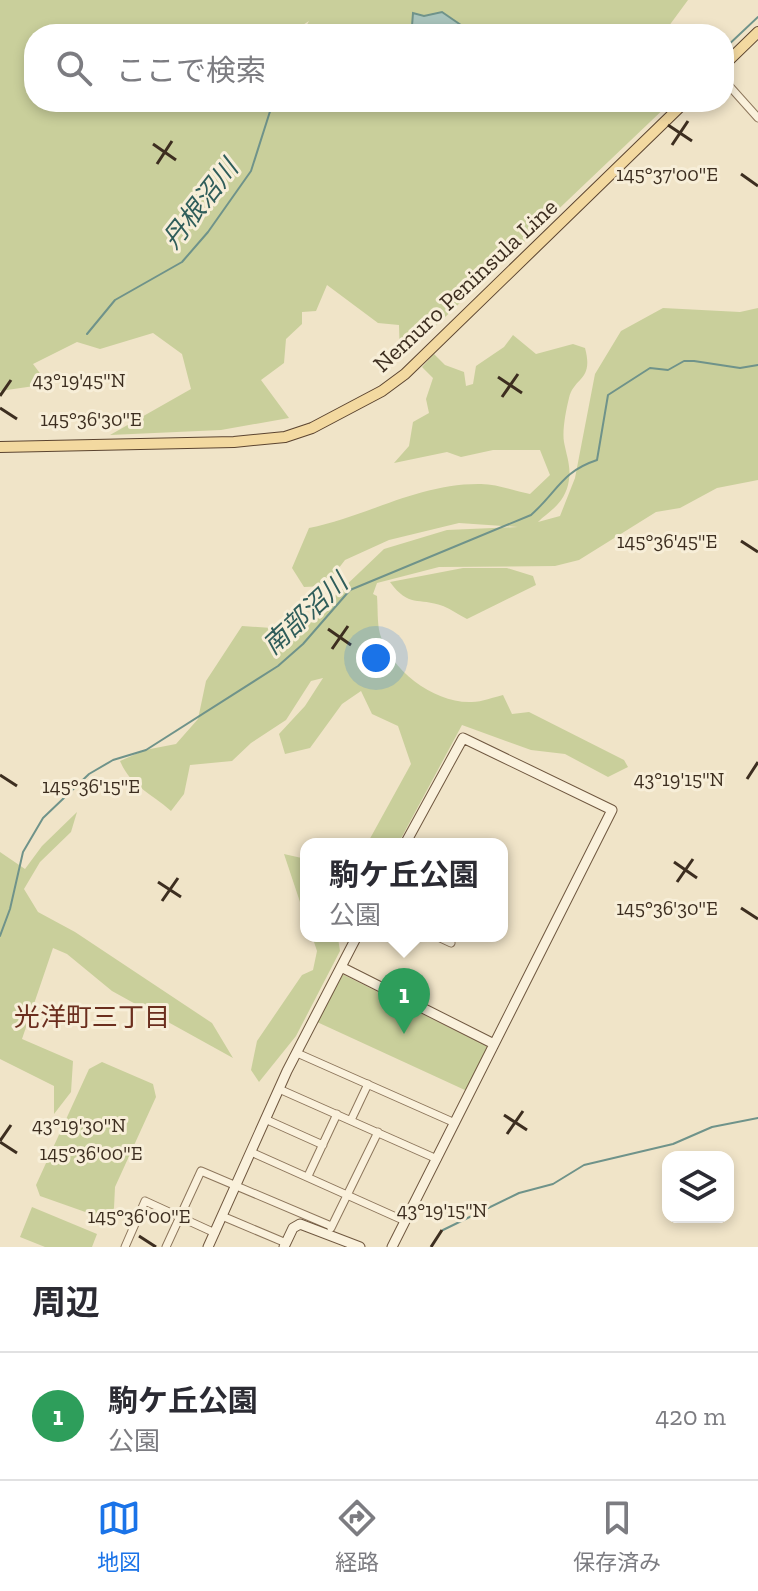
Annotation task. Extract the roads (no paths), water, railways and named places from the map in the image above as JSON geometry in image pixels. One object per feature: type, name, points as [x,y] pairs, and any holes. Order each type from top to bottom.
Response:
[{"type":"main road","points":[[734,55],[758,32]]},
{"type":"main road","name":"Nemuro Peninsula Line","points":[[0,447],[234,442],[285,437],[312,428],[382,391],[405,374],[675,112]]},
{"type":"street","points":[[734,91],[758,118]]},
{"type":"street","points":[[392,1247],[612,810],[463,738],[408,838]]},
{"type":"street","points":[[208,1247],[279,1089],[354,942]]},
{"type":"street","points":[[341,967],[494,1044]]},
{"type":"street","points":[[297,1053],[455,1123]]},
{"type":"street","points":[[351,1120],[368,1084]]},
{"type":"street","points":[[279,1089],[437,1159]]},
{"type":"street","points":[[308,1176],[337,1114]]},
{"type":"street","points":[[265,1119],[323,1145]]},
{"type":"street","points":[[330,1230],[378,1132]]},
{"type":"street","points":[[251,1152],[405,1221]]},
{"type":"street","points":[[166,1247],[201,1171],[236,1184],[358,1247]]},
{"type":"street","points":[[125,1247],[145,1201],[215,1233]]},
{"type":"street","points":[[222,1216],[285,1245],[293,1228],[300,1224],[330,1230]]},
{"type":"water","points":[[442,12],[459,24],[412,24],[413,13],[424,16]]},
{"type":"waterway","name":"丹根沼川","points":[[734,40],[758,17]]},
{"type":"waterway","name":"丹根沼川","points":[[87,334],[115,300],[182,262],[208,232],[251,171],[270,112]]},
{"type":"waterway","name":"南部沼川","points":[[0,936],[10,909],[23,852],[43,818],[89,774],[113,760],[146,750],[278,666],[303,644],[350,590],[531,515],[567,476],[597,460],[608,395],[650,368],[668,370],[684,361],[740,368],[758,365]]},
{"type":"waterway","points":[[443,1230],[519,1193],[553,1184],[584,1165],[673,1144],[712,1127],[758,1118]]},
{"type":"place","name":"駒ケ丘公園","points":[[404,1034]]},
{"type":"district","name":"光洋町三丁目","points":[[92,1017]]}]
